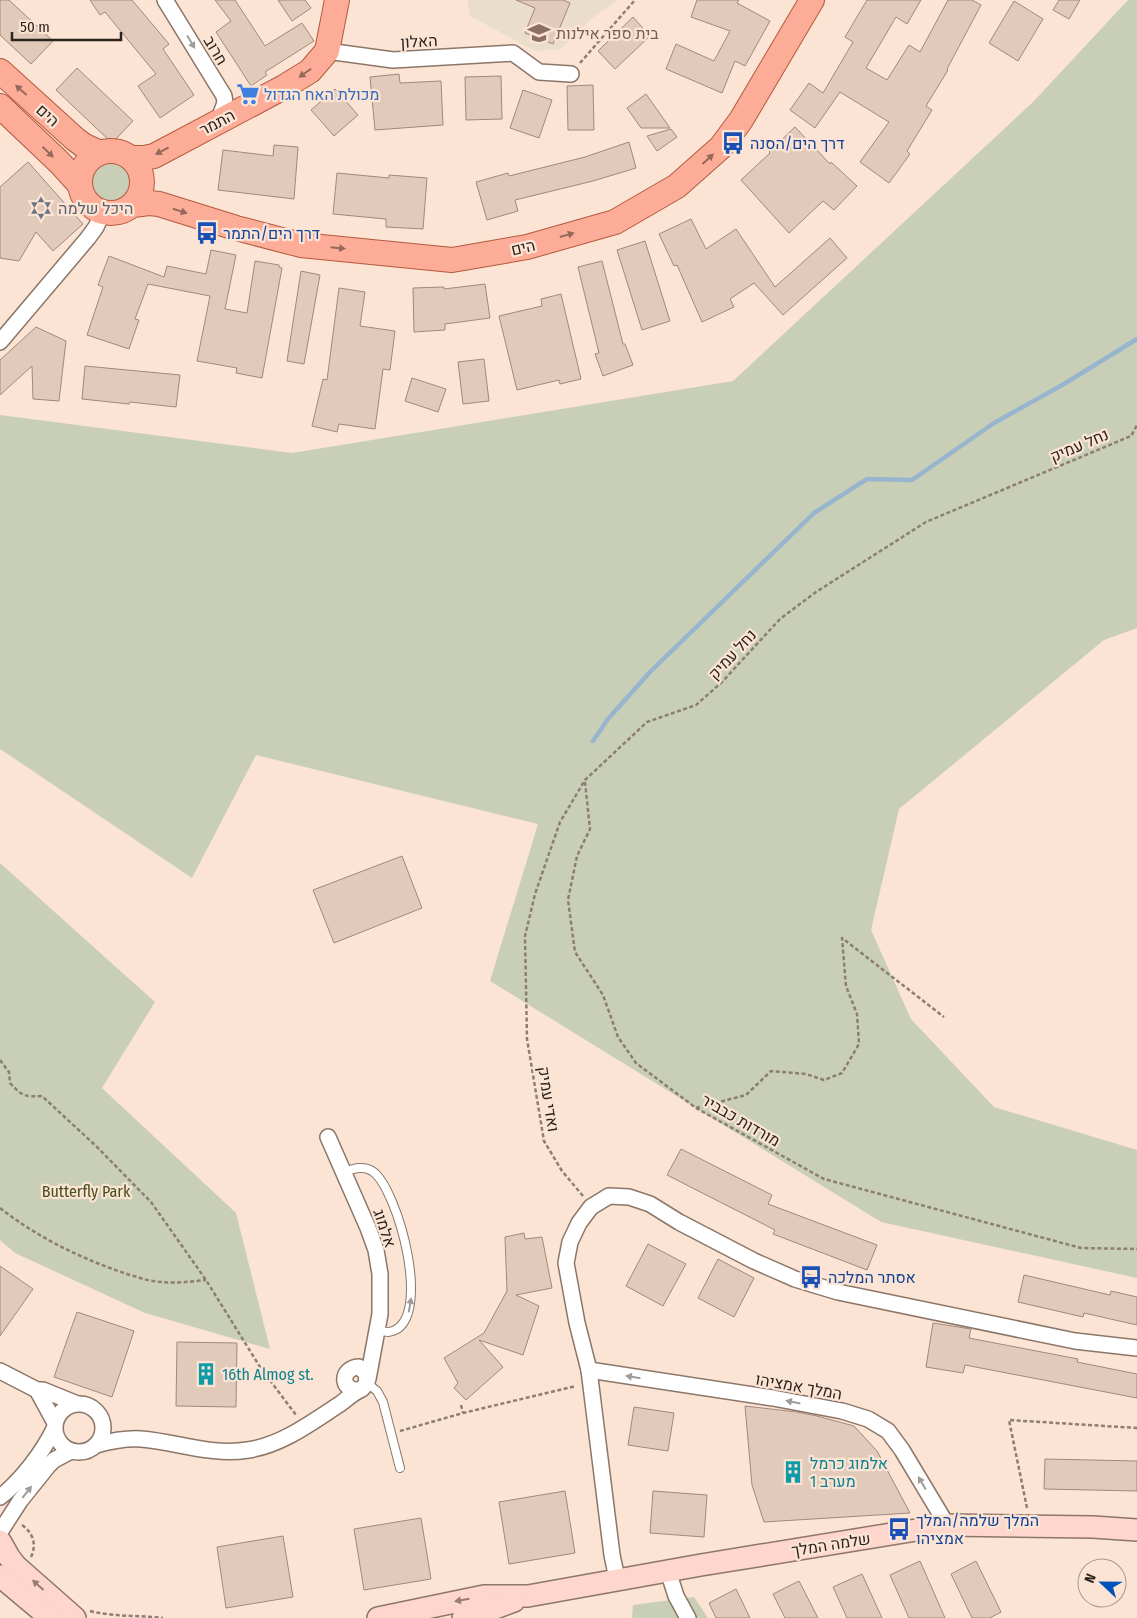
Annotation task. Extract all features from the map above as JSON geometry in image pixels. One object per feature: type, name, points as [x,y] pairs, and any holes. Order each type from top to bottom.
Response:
[{"type":"main road","points":[[327,51],[337,0]]},
{"type":"main road","name":"הים","points":[[133,205],[159,204],[236,228],[300,245],[452,260],[527,247],[615,222],[677,186],[721,147],[740,120],[812,0]]},
{"type":"main road","name":"התמר","points":[[132,158],[154,156],[284,87],[310,70],[327,51]]},
{"type":"main road","name":"הים","points":[[0,71],[75,139],[100,152]]},
{"type":"main road","name":"הים","points":[[0,106],[80,185]]},
{"type":"main road","points":[[108,150],[117,151],[125,153],[138,165],[143,182],[142,191],[133,205],[118,212],[102,212],[87,202],[82,194],[80,185],[83,169],[93,156],[108,150]]},
{"type":"street","name":"חרוב","points":[[165,0],[224,96],[225,104],[218,121]]},
{"type":"street","name":"האלון","points":[[327,51],[393,60],[513,54],[539,72],[571,74]]},
{"type":"street","points":[[0,342],[96,228],[102,212]]},
{"type":"street","name":"אלמוג","points":[[96,1445],[124,1439],[142,1439],[220,1452],[250,1450],[271,1444],[305,1426],[365,1384],[380,1314],[380,1274],[376,1250],[368,1228],[328,1137]]},
{"type":"street","points":[[617,1579],[612,1555],[590,1376],[577,1323],[566,1263],[570,1242],[579,1223],[592,1207],[610,1196],[630,1197],[650,1204],[679,1222],[754,1261],[795,1279],[838,1292],[1075,1341],[1137,1348]]},
{"type":"street","name":"אלמוג","points":[[322,1415],[348,1372],[376,1333]]},
{"type":"street","points":[[0,1371],[36,1390],[43,1390],[75,1403],[86,1404],[92,1407],[102,1419],[103,1431],[96,1445],[83,1452],[71,1451],[60,1443],[55,1426],[36,1390]]},
{"type":"street","points":[[348,1372],[345,1381],[353,1390],[365,1384]]},
{"type":"street","name":"המלך אמציהו","points":[[590,1376],[772,1398],[842,1411],[868,1419],[888,1431],[902,1450],[947,1525]]},
{"type":"street","points":[[0,1497],[7,1492],[39,1455],[55,1426],[56,1417],[63,1408],[75,1403]]},
{"type":"street","name":"אלמוג","points":[[100,1415],[117,1429],[142,1439]]},
{"type":"street","points":[[0,1532],[10,1515],[48,1466],[54,1460],[71,1451]]},
{"type":"street","name":"שלמה המלך","points":[[463,1618],[528,1596],[617,1579],[947,1525],[1032,1528],[1093,1527],[1137,1530]]},
{"type":"street","points":[[0,1540],[9,1556],[10,1572],[50,1618]]},
{"type":"street","points":[[668,1571],[672,1588],[688,1618]]},
{"type":"street","points":[[10,1572],[82,1614]]},
{"type":"street","name":"שלמה המלך","points":[[378,1618],[484,1596],[528,1596]]},
{"type":"lane","points":[[343,1172],[367,1168],[381,1178],[396,1212],[411,1266],[411,1306],[407,1317],[400,1327],[389,1332],[376,1333]]},
{"type":"lane","points":[[365,1384],[380,1395],[400,1468]]},
{"type":"path","points":[[571,74],[634,0]]},
{"type":"path","name":"נחל עמיק","points":[[528,1038],[524,936],[535,894],[560,822],[585,780],[646,722],[696,705],[722,682],[780,618],[816,592],[926,522],[1132,436],[1137,424]]},
{"type":"path","name":"מורדות כבביר","points":[[585,780],[590,829],[577,856],[568,900],[575,952],[603,995],[618,1037],[636,1063],[696,1108],[824,1179],[1081,1248],[1137,1249]]},
{"type":"path","points":[[696,1108],[746,1095],[771,1071],[806,1074],[824,1080],[842,1073],[859,1044],[857,1014],[846,986],[842,938],[944,1017]]},
{"type":"path","name":"ואדי עמיק","points":[[528,1038],[544,1141],[562,1171],[592,1207]]},
{"type":"path","points":[[0,1060],[8,1072],[10,1083],[18,1091],[27,1097],[42,1096],[96,1146],[151,1202],[206,1280],[260,1366],[305,1426]]},
{"type":"path","points":[[0,1208],[17,1222],[68,1249],[110,1268],[152,1281],[180,1283],[206,1280]]},
{"type":"path","points":[[391,1433],[590,1376]]},
{"type":"path","points":[[461,1405],[463,1412]]},
{"type":"path","points":[[1032,1528],[1009,1420],[1137,1428]]},
{"type":"path","points":[[10,1515],[31,1533],[34,1542],[32,1554],[25,1564],[10,1572]]},
{"type":"path","points":[[82,1614],[136,1615],[162,1618]]},
{"type":"shaded area","name":"בית ספר אילנות","points":[[467,0],[618,0],[597,14],[560,49],[535,51],[470,16]]},
{"type":"green space","points":[[1128,0],[1137,0],[1137,628],[1104,640],[899,809],[871,930],[911,1019],[994,1107],[1137,1150],[1137,1278],[881,1222],[490,981],[538,824],[256,755],[192,878],[0,749],[0,415],[292,453],[733,381],[1033,102]]},
{"type":"green space","points":[[110,159],[122,163],[128,169],[132,181],[128,193],[122,199],[110,203],[98,199],[92,193],[88,181],[92,169],[98,163]]},
{"type":"green space","name":"Butterfly Park","points":[[0,863],[155,1002],[102,1088],[236,1213],[270,1349],[145,1313],[15,1253],[0,1240]]},
{"type":"green space","points":[[694,1597],[708,1618],[632,1618],[633,1605]]},
{"type":"building","points":[[0,0],[9,0],[53,41],[31,64],[0,35]]},
{"type":"building","points":[[90,0],[132,0],[169,44],[163,49],[194,95],[160,118],[138,86],[156,74],[105,12],[100,15]]},
{"type":"building","points":[[215,0],[235,0],[265,46],[302,23],[314,41],[265,72],[267,75],[251,86],[216,32],[231,21]]},
{"type":"building","points":[[278,0],[305,0],[311,8],[292,21]]},
{"type":"building","points":[[516,0],[563,0],[570,3],[553,44],[525,33],[535,8]]},
{"type":"building","points":[[697,0],[739,0],[737,3],[770,21],[745,66],[735,61],[722,93],[666,69],[676,44],[714,61],[730,31],[691,17]]},
{"type":"building","points":[[867,0],[921,0],[907,24],[896,17],[866,68],[887,80],[909,45],[920,52],[948,0],[972,0],[981,5],[948,70],[926,106],[932,110],[907,151],[910,154],[889,183],[860,162],[889,122],[840,92],[815,128],[790,110],[809,83],[823,93],[853,42],[845,37]]},
{"type":"building","points":[[1059,0],[1080,0],[1069,19],[1053,10]]},
{"type":"building","points":[[1014,1],[1043,19],[1018,61],[989,43]]},
{"type":"building","points":[[633,17],[650,36],[615,69],[598,51]]},
{"type":"building","points":[[77,68],[133,121],[112,143],[56,90]]},
{"type":"building","points":[[399,74],[400,83],[441,81],[443,125],[375,130],[370,77]]},
{"type":"building","points":[[501,76],[502,119],[466,120],[465,77]]},
{"type":"building","points":[[593,85],[594,130],[568,130],[567,86]]},
{"type":"building","points":[[335,89],[358,115],[334,136],[311,110]]},
{"type":"building","points":[[523,90],[552,100],[539,138],[510,128]]},
{"type":"building","points":[[646,94],[670,128],[641,128],[627,108]]},
{"type":"building","points":[[795,127],[830,164],[831,162],[857,186],[834,210],[823,201],[789,233],[741,180]]},
{"type":"building","points":[[671,129],[677,137],[657,151],[647,136]]},
{"type":"building","points":[[629,142],[636,168],[593,181],[515,200],[518,211],[487,220],[476,182],[508,173],[509,176],[585,157]]},
{"type":"building","points":[[274,145],[298,147],[294,199],[218,190],[223,150],[273,156]]},
{"type":"building","name":"היכל שלמה","points":[[28,162],[83,224],[53,251],[36,232],[19,261],[0,258],[0,187]]},
{"type":"building","points":[[337,173],[389,178],[389,175],[427,178],[423,229],[386,227],[386,219],[333,214]]},
{"type":"building","points":[[691,219],[706,249],[736,229],[775,287],[830,238],[847,258],[783,315],[754,283],[730,299],[734,307],[702,322],[677,265],[674,266],[659,234]]},
{"type":"building","points":[[645,241],[670,321],[642,330],[617,250]]},
{"type":"building","points":[[211,250],[236,255],[225,309],[247,313],[255,261],[279,265],[282,268],[262,378],[236,373],[237,368],[197,361],[210,296],[148,284],[135,319],[139,320],[129,349],[87,335],[103,287],[98,285],[109,256],[164,277],[167,266],[206,274]]},
{"type":"building","points":[[602,261],[623,344],[625,344],[633,365],[603,376],[595,354],[599,353],[578,267]]},
{"type":"building","points":[[301,271],[320,275],[304,364],[287,361]]},
{"type":"building","points":[[485,284],[490,318],[445,324],[445,330],[414,332],[413,288],[444,287],[444,289]]},
{"type":"building","points":[[339,288],[365,292],[360,326],[395,331],[390,370],[383,369],[375,429],[339,424],[337,432],[312,426],[323,379],[327,380]]},
{"type":"building","points":[[561,294],[581,379],[560,384],[559,380],[517,390],[499,316],[542,306],[541,299]]},
{"type":"building","points":[[36,327],[66,341],[59,401],[33,399],[32,366],[0,395],[0,360]]},
{"type":"building","points":[[484,359],[489,401],[463,404],[458,362]]},
{"type":"building","points":[[85,366],[180,375],[176,407],[82,399]]},
{"type":"building","points":[[412,378],[446,389],[438,412],[405,401]]},
{"type":"building","points":[[402,856],[422,908],[334,943],[313,890]]},
{"type":"building","points":[[681,1149],[772,1195],[768,1204],[877,1245],[867,1270],[773,1234],[775,1230],[667,1175]]},
{"type":"building","points":[[524,1233],[525,1239],[542,1237],[552,1288],[516,1295],[539,1306],[523,1355],[479,1340],[503,1367],[466,1400],[454,1388],[458,1383],[444,1358],[484,1333],[507,1291],[505,1237]]},
{"type":"building","points":[[648,1244],[686,1264],[663,1306],[626,1286]]},
{"type":"building","points":[[718,1259],[754,1278],[734,1317],[698,1298]]},
{"type":"building","points":[[0,1266],[33,1289],[0,1336]]},
{"type":"building","points":[[1024,1275],[1110,1295],[1111,1291],[1137,1297],[1137,1325],[1084,1313],[1083,1317],[1018,1302]]},
{"type":"building","points":[[77,1312],[134,1331],[112,1397],[54,1377]]},
{"type":"building","points":[[933,1323],[971,1329],[969,1338],[1078,1359],[1077,1362],[1137,1374],[1137,1398],[965,1365],[963,1373],[926,1367]]},
{"type":"building","name":"16th Almog st.","points":[[177,1342],[237,1343],[236,1407],[176,1406]]},
{"type":"building","points":[[745,1406],[797,1412],[854,1426],[877,1451],[910,1513],[764,1522],[752,1485]]},
{"type":"building","points":[[634,1407],[674,1413],[668,1451],[628,1445]]},
{"type":"building","points":[[1045,1459],[1137,1461],[1137,1491],[1044,1489]]},
{"type":"building","points":[[565,1491],[575,1553],[509,1564],[499,1502]]},
{"type":"building","points":[[653,1491],[707,1495],[704,1537],[650,1533]]},
{"type":"building","points":[[421,1518],[431,1579],[364,1590],[354,1529]]},
{"type":"building","points":[[283,1536],[293,1597],[226,1608],[217,1547]]},
{"type":"building","points":[[920,1561],[945,1618],[909,1618],[890,1575]]},
{"type":"building","points":[[976,1561],[1001,1612],[990,1618],[972,1618],[951,1574]]},
{"type":"building","points":[[862,1574],[882,1618],[847,1618],[833,1587]]},
{"type":"building","points":[[799,1581],[818,1618],[785,1618],[773,1594]]},
{"type":"building","points":[[736,1589],[750,1618],[716,1618],[709,1603]]},
{"type":"waterway","points":[[593,741],[608,719],[650,672],[814,513],[867,479],[912,480],[994,423],[1064,384],[1137,339]]},
{"type":"place","name":"בית ספר אילנות","points":[[539,33]]},
{"type":"place","name":"מכולת האח הגדול","points":[[248,94]]},
{"type":"place","name":"דרך הים/הסנה","points":[[733,143]]},
{"type":"place","name":"היכל שלמה","points":[[41,208]]},
{"type":"place","name":"דרך הים/התמר","points":[[207,233]]},
{"type":"place","name":"אסתר המלכה","points":[[811,1277]]},
{"type":"place","name":"16th Almog st.","points":[[206,1374]]},
{"type":"place","name":"אלמוג כרמל מערב 1","points":[[793,1472]]},
{"type":"place","name":"המלך שלמה/המלך אמציהו","points":[[899,1529]]}]
